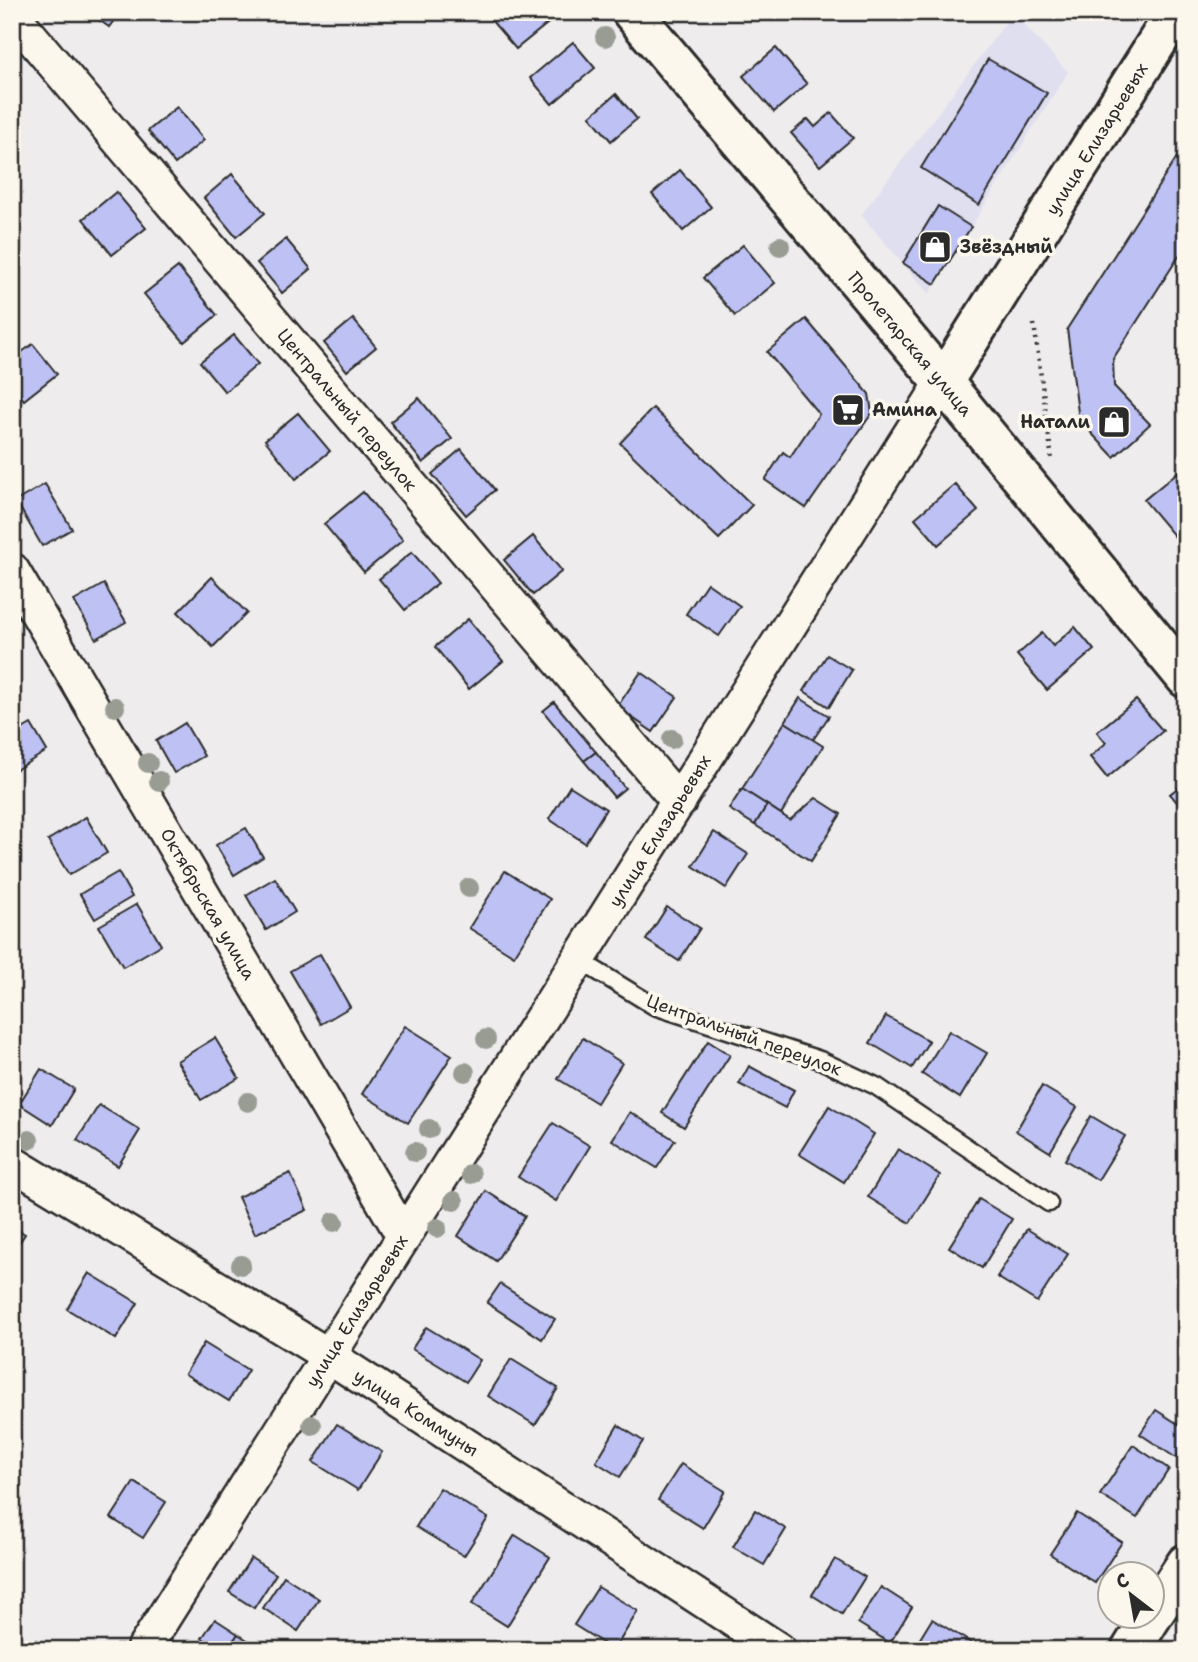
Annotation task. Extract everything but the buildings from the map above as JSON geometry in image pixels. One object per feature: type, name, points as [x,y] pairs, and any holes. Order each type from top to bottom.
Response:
[{"type":"street","name":"Пролетарская улица","points":[[632,12],[943,382],[1186,678]]},
{"type":"street","name":"улица Елизарьевых","points":[[143,1650],[1176,12]]},
{"type":"street","name":"Центральный переулок","points":[[16,18],[679,802]]},
{"type":"street","name":"Октябрьская улица","points":[[12,570],[404,1237]]},
{"type":"street","name":"улица Коммуны","points":[[12,1163],[329,1356],[779,1650]]},
{"type":"street","points":[[1166,1595],[1186,1564]]},
{"type":"street","points":[[1131,1650],[1143,1630]]},
{"type":"lane","name":"Центральный переулок","points":[[579,960],[654,1006],[820,1060],[876,1086],[1049,1203]]},
{"type":"path","points":[[1034,324],[1052,460]]},
{"type":"shaded area","points":[[1013,13],[1068,72],[929,294],[861,215]]},
{"type":"place","name":"Звёздный","points":[[935,247]]},
{"type":"place","name":"Амина","points":[[848,410]]},
{"type":"place","name":"Натали","points":[[1114,422]]}]
